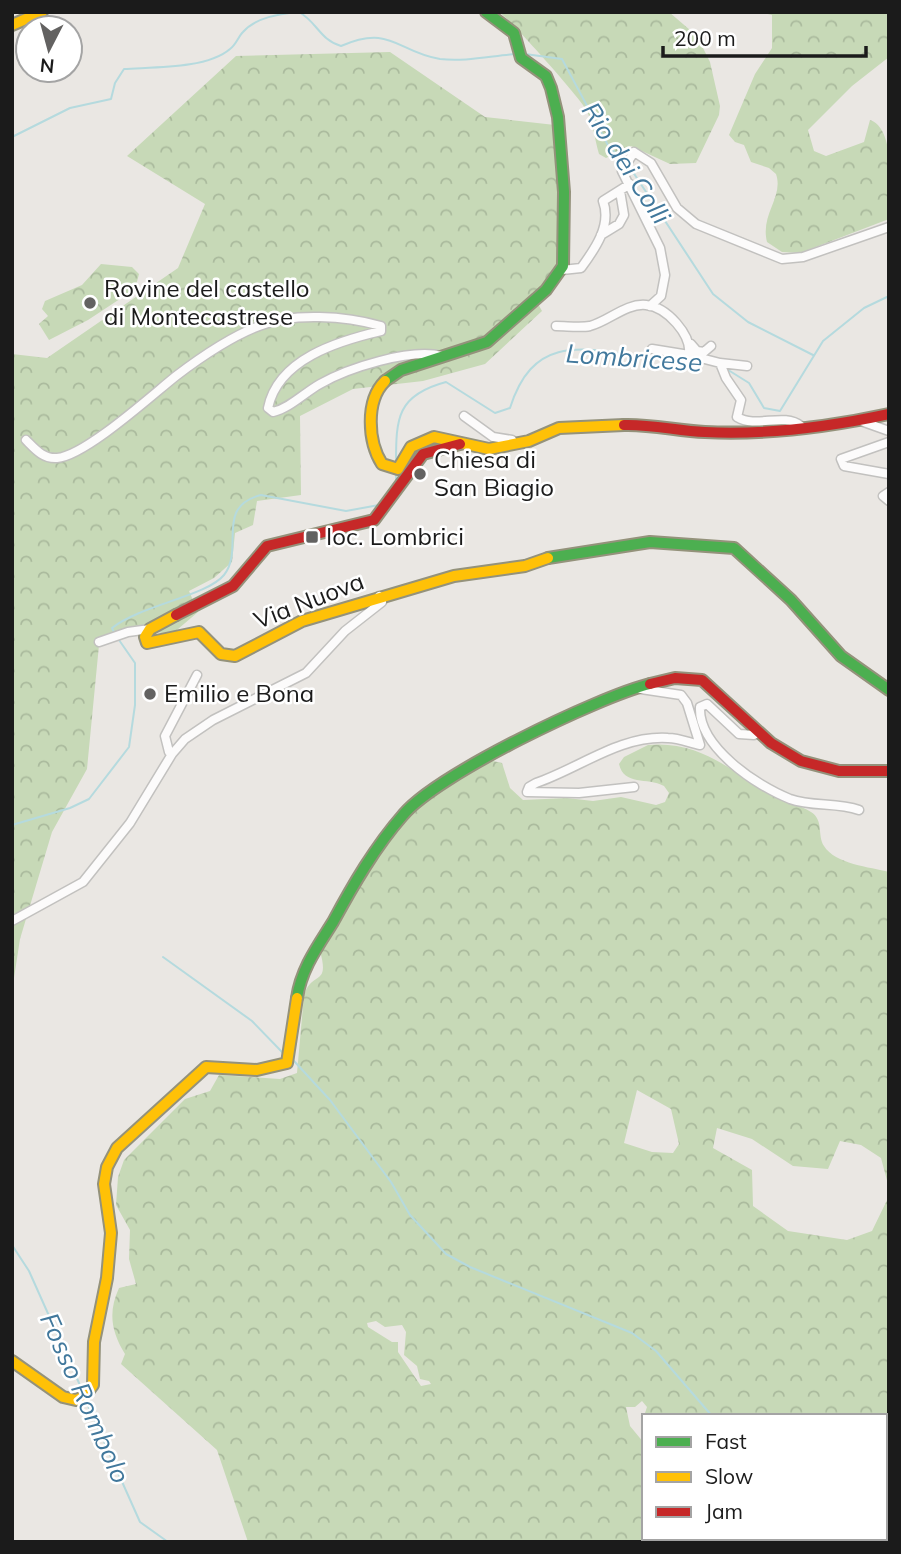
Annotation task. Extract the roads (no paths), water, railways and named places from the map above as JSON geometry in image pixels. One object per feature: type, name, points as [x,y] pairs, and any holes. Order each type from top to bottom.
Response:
[{"type":"street","points":[[12,25],[42,12]]},
{"type":"street","points":[[460,444],[442,438],[427,439],[411,447],[393,469],[377,459],[372,448],[373,400],[382,383],[401,370],[487,342],[546,290],[562,270],[565,243],[558,117],[546,76],[521,58],[514,33],[486,12]]},
{"type":"street","points":[[650,306],[661,296],[665,275],[663,258],[630,184],[624,177],[625,165],[634,152],[651,163],[677,208],[696,224],[782,259],[803,257],[889,227]]},
{"type":"street","points":[[562,270],[581,268],[601,235],[607,211],[603,201],[630,184]]},
{"type":"street","points":[[601,235],[619,224],[624,215],[620,191]]},
{"type":"street","points":[[556,326],[589,326],[631,307],[650,306],[685,331],[697,351],[704,352],[711,346]]},
{"type":"street","points":[[26,440],[42,456],[58,458],[69,454],[89,443],[177,375],[230,340],[259,326],[283,319],[346,320],[381,327],[381,331],[319,352],[292,368],[279,379],[271,394],[268,408],[272,412],[320,384],[380,362],[433,354],[442,356]]},
{"type":"street","points":[[689,355],[691,344]]},
{"type":"street","points":[[652,349],[747,366]]},
{"type":"street","points":[[720,363],[726,378],[741,400],[737,417],[746,422],[793,419],[801,426]]},
{"type":"street","name":"Via Nuova","points":[[889,414],[861,421],[706,432],[646,425],[559,428],[529,441],[489,449],[460,444],[423,454],[374,520],[267,546],[233,586],[150,629],[145,637],[147,643],[199,632],[221,654],[234,656],[302,621],[379,596],[419,588],[454,576],[525,566],[587,550],[650,542],[719,545],[734,548],[745,556],[841,656],[889,690]]},
{"type":"street","points":[[464,416],[493,437],[529,441]]},
{"type":"street","points":[[861,421],[883,426],[889,431]]},
{"type":"street","points":[[889,442],[841,459],[844,466],[889,474]]},
{"type":"street","points":[[889,492],[883,496],[889,501]]},
{"type":"street","points":[[12,921],[83,882],[130,823],[172,754],[185,739],[213,720],[306,673],[345,631],[382,602],[379,596]]},
{"type":"street","points":[[99,642],[128,632],[150,629]]},
{"type":"street","points":[[172,754],[165,736],[197,674]]},
{"type":"street","points":[[12,1361],[63,1397],[76,1400],[85,1396],[93,1385],[94,1342],[107,1278],[111,1233],[104,1184],[107,1167],[117,1148],[206,1066],[251,1071],[275,1070],[287,1063],[300,978],[357,879],[404,813],[460,772],[631,689],[676,678],[702,680],[771,743],[801,761],[839,771],[889,771]]},
{"type":"street","points":[[631,689],[681,695],[687,702],[700,745],[670,737],[630,743],[595,755],[536,783],[527,792],[579,793],[634,787]]},
{"type":"street","points":[[758,732],[754,735],[739,734],[706,705],[700,707],[714,744],[742,772],[792,799],[839,804],[859,810]]},
{"type":"waterway","name":"Rio dei Colli","points":[[12,137],[70,108],[111,99],[115,83],[124,69],[179,66],[208,60],[230,49],[243,32],[255,23],[276,15],[298,12]]},
{"type":"waterway","name":"Rio dei Colli","points":[[299,12],[328,40],[341,46],[372,38],[393,42],[425,56],[440,59],[516,54]]},
{"type":"waterway","name":"Rio dei Colli","points":[[525,54],[562,59],[609,147],[625,162]]},
{"type":"waterway","name":"Rio dei Colli","points":[[629,166],[713,294],[748,322],[813,355]]},
{"type":"waterway","name":"Lombricese","points":[[725,368],[749,383],[764,408],[780,411],[823,341],[864,308],[889,296]]},
{"type":"waterway","name":"Lombricese","points":[[396,463],[397,433],[403,410],[409,401],[430,387],[446,382],[495,413],[510,408],[520,384],[532,368],[546,357],[562,351],[599,350],[649,358],[692,360]]},
{"type":"waterway","name":"Lombricese","points":[[386,495],[396,481],[396,472]]},
{"type":"waterway","name":"Lombricese","points":[[114,632],[112,628],[124,620],[203,589],[224,575],[232,553],[234,518],[238,509],[247,501],[261,495],[346,511],[379,505]]},
{"type":"waterway","name":"Lombricese","points":[[12,825],[70,808],[89,799],[129,747],[135,705],[135,663],[119,640]]},
{"type":"waterway","points":[[163,957],[252,1021],[283,1053]]},
{"type":"waterway","points":[[294,1061],[330,1100],[391,1182],[410,1215],[446,1254],[470,1267],[632,1333],[656,1351],[710,1414]]},
{"type":"waterway","name":"Fosso Rombolo","points":[[12,1245],[29,1271],[83,1392]]},
{"type":"waterway","name":"Fosso Rombolo","points":[[86,1401],[140,1522],[168,1542]]},
{"type":"place","name":"Rovine del castello di Montecastrese","points":[[90,303]]},
{"type":"place","name":"Chiesa di San Biagio","points":[[420,474]]},
{"type":"place","name":"Ioc. Lombrici","points":[[312,537]]},
{"type":"place","name":"Emilio e Bona","points":[[150,694]]}]
